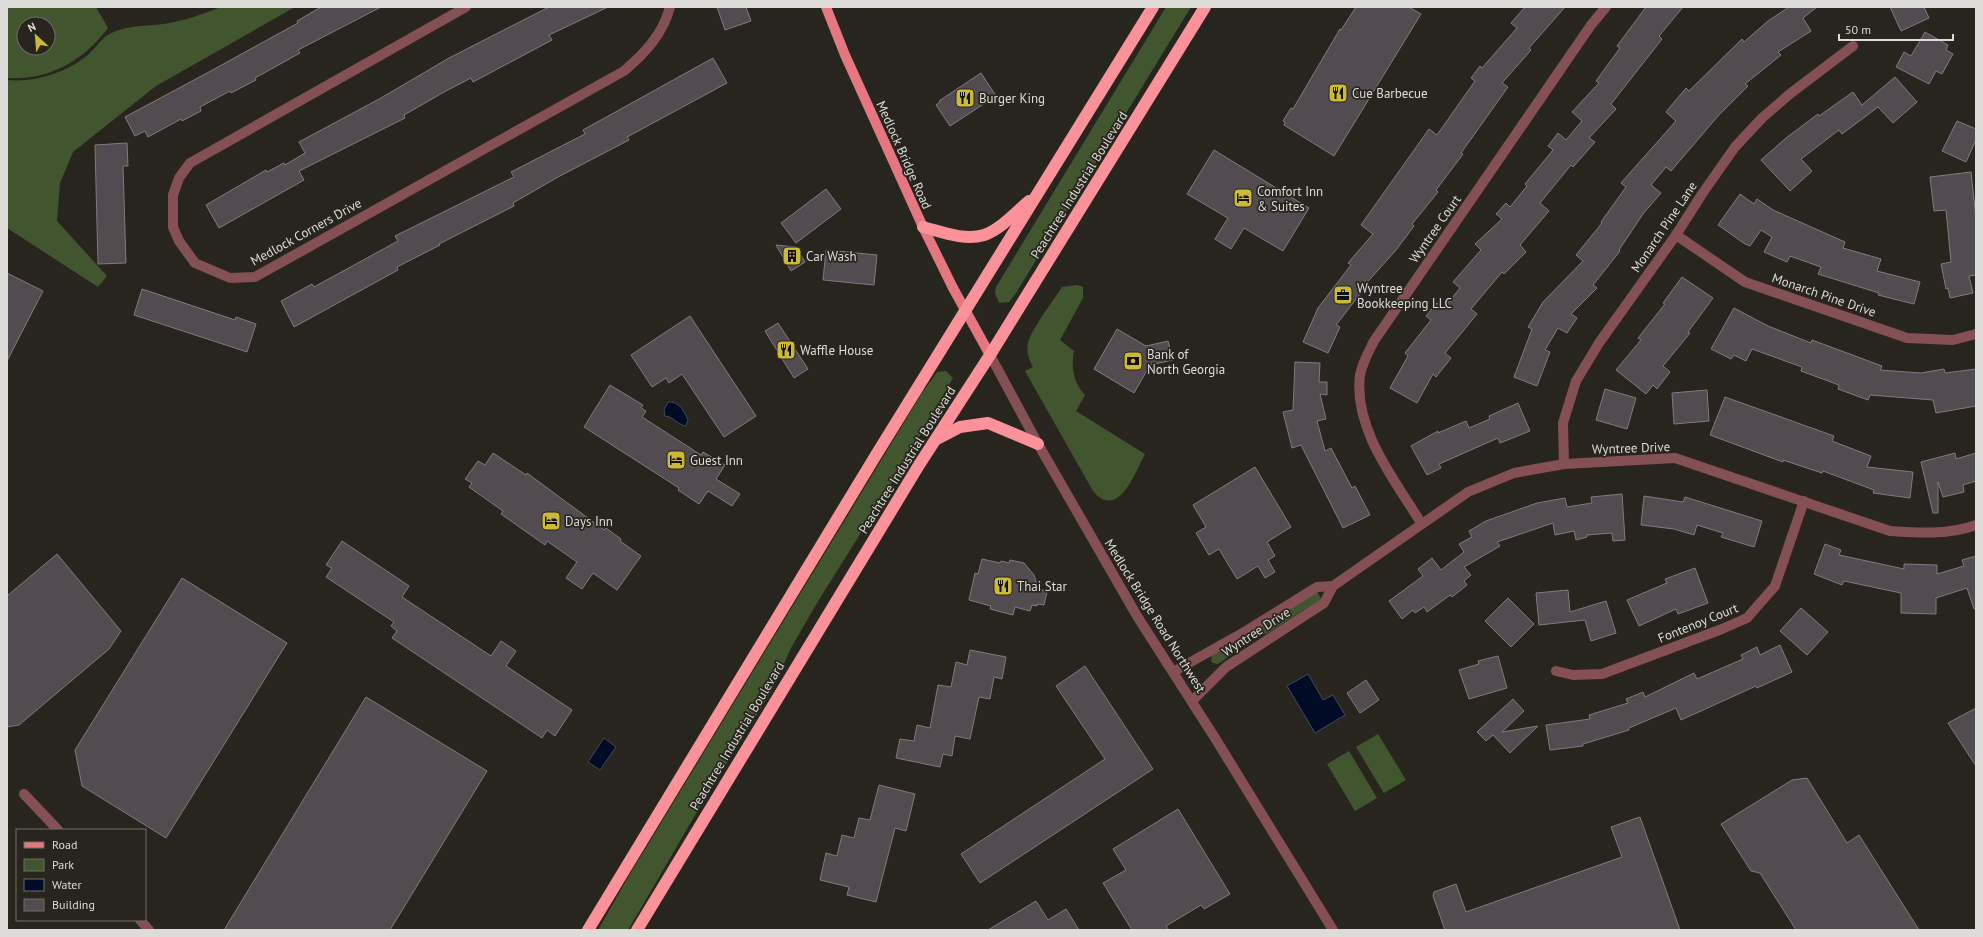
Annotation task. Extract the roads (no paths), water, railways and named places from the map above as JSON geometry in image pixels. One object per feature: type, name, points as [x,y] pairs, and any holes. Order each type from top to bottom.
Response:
[{"type":"highway","name":"Peachtree Industrial Boulevard","points":[[588,930],[966,310],[1153,7]]},
{"type":"highway","name":"Peachtree Industrial Boulevard","points":[[637,930],[777,697],[1205,7]]},
{"type":"highway","points":[[923,227],[967,237],[985,235],[1004,222],[1039,192]]},
{"type":"highway","points":[[936,439],[960,427],[988,423],[1038,444]]},
{"type":"main road","name":"Medlock Bridge Road","points":[[826,7],[845,55],[923,227],[966,310]]},
{"type":"main road","name":"Medlock Bridge Road Northwest","points":[[966,310],[990,354]]},
{"type":"street","name":"Medlock Corners Drive","points":[[466,7],[190,163],[179,178],[173,195],[173,227],[179,241],[194,263],[230,278],[255,277],[624,70],[643,55],[665,25],[670,7]]},
{"type":"street","name":"Wyntree Court","points":[[1421,524],[1373,443],[1360,407],[1360,374],[1374,341],[1587,32],[1606,7]]},
{"type":"street","name":"Monarch Pine Lane","points":[[1564,464],[1563,422],[1576,381],[1599,343],[1676,235],[1735,146],[1762,118],[1853,46]]},
{"type":"street","name":"Monarch Pine Drive","points":[[1676,235],[1745,282],[1907,338],[1952,340],[1976,334]]},
{"type":"street","name":"Medlock Bridge Road Northwest","points":[[990,354],[1038,444],[1137,616],[1174,672],[1333,930]]},
{"type":"street","name":"Wyntree Drive","points":[[1192,701],[1226,667],[1324,603],[1333,586],[1394,546],[1421,524],[1468,492],[1514,473],[1564,464],[1675,458],[1890,531],[1928,533],[1965,529],[1976,525]]},
{"type":"street","name":"Fontenoy Court","points":[[1556,671],[1573,675],[1602,674],[1722,629],[1747,618],[1774,586],[1804,501]]},
{"type":"street","name":"Wyntree Drive","points":[[1174,672],[1246,631],[1318,587],[1333,586]]},
{"type":"street","points":[[24,794],[57,829]]},
{"type":"street","points":[[141,921],[149,930]]},
{"type":"water","points":[[668,402],[675,403],[683,410],[688,420],[686,426],[665,416],[664,410]]},
{"type":"water","points":[[1308,674],[1323,700],[1333,695],[1345,715],[1315,733],[1287,686]]},
{"type":"water","points":[[604,738],[616,747],[600,770],[588,762]]},
{"type":"place","name":"Cue Barbecue","points":[[1338,93]]},
{"type":"place","name":"Burger King","points":[[965,98]]},
{"type":"place","name":"Comfort Inn & Suites","points":[[1243,198]]},
{"type":"place","name":"Car Wash","points":[[792,256]]},
{"type":"place","name":"Wyntree Bookkeeping LLC","points":[[1343,295]]},
{"type":"place","name":"Waffle House","points":[[786,350]]},
{"type":"place","name":"Bank of North Georgia","points":[[1133,361]]},
{"type":"place","name":"Guest Inn","points":[[676,460]]},
{"type":"place","name":"Days Inn","points":[[551,521]]},
{"type":"place","name":"Thai Star","points":[[1003,586]]}]
